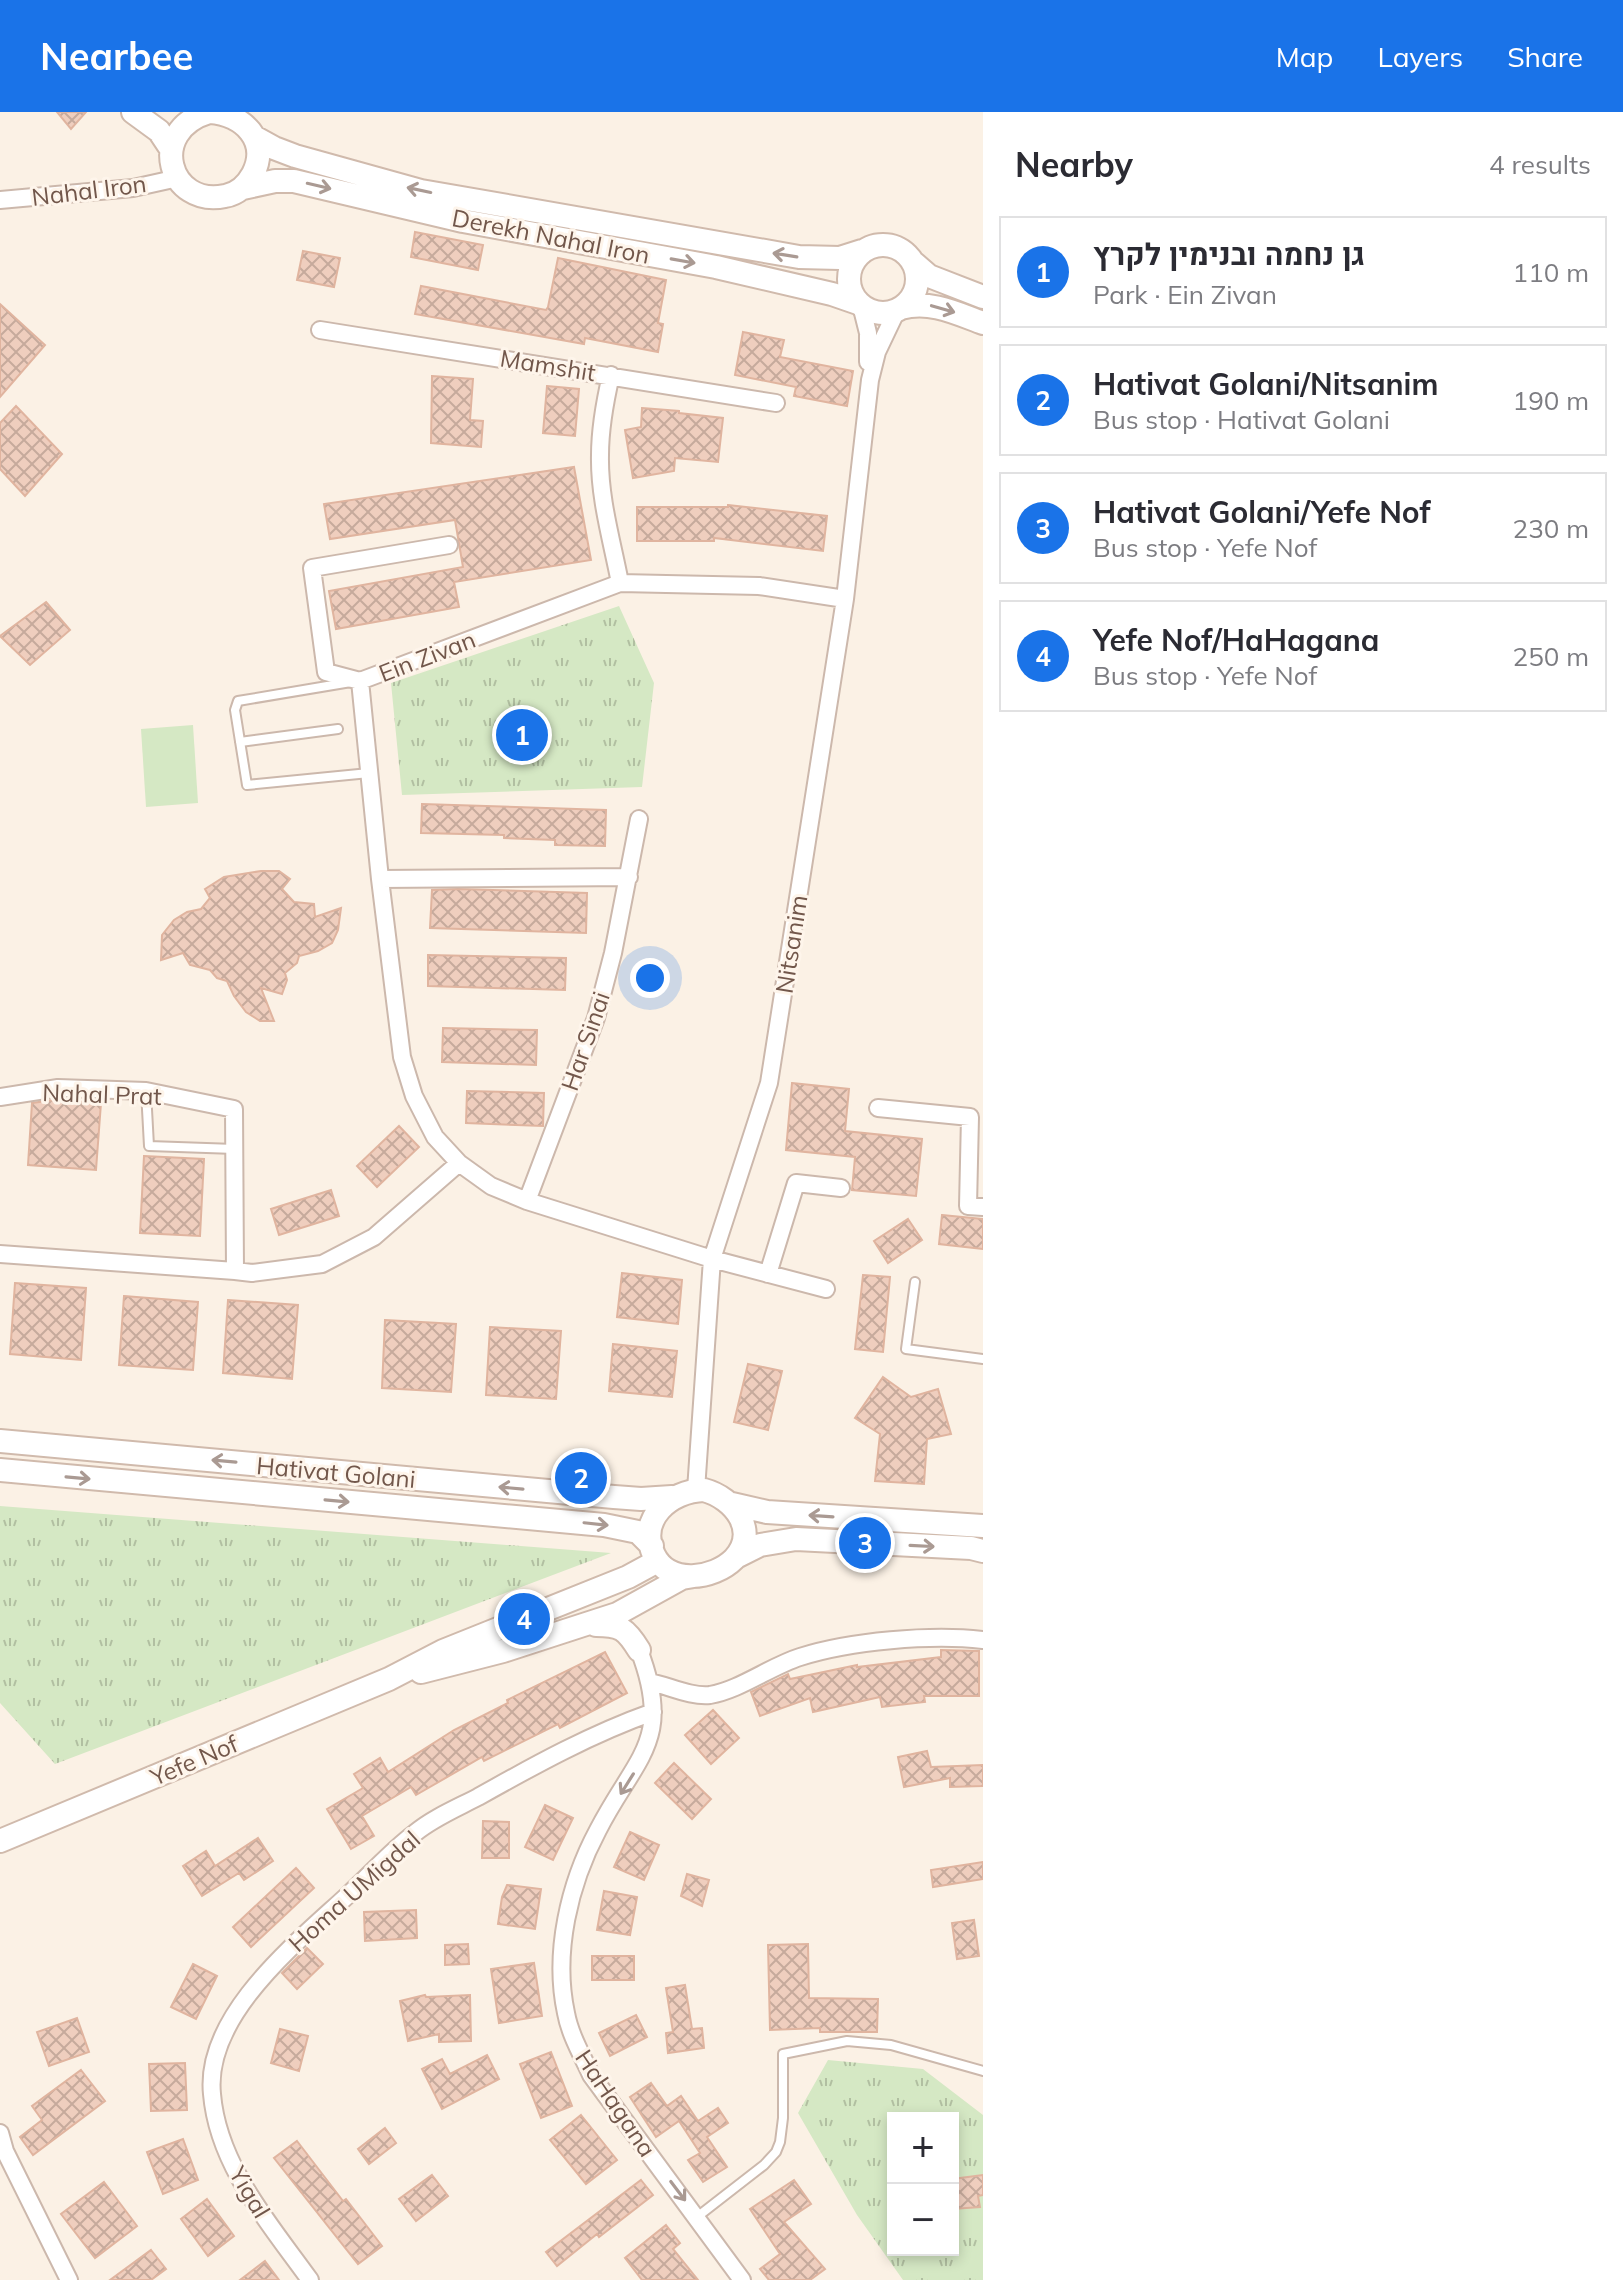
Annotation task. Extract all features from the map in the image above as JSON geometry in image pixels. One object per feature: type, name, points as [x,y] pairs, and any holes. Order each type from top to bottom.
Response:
[{"type":"street","points":[[133,112],[159,131],[171,149]]},
{"type":"street","points":[[206,112],[236,117],[247,126],[258,151],[252,177],[243,188],[230,196],[201,196],[188,189],[178,178],[172,164],[171,149],[176,135],[185,123],[206,112]]},
{"type":"street","name":"Derekh Nahal Iron","points":[[254,137],[295,156],[421,191],[799,257],[840,258],[862,251]]},
{"type":"street","name":"Nahal Iron","points":[[0,200],[133,188],[178,178]]},
{"type":"street","name":"Derekh Nahal Iron","points":[[243,188],[275,181],[294,181],[463,221],[727,269],[832,294],[859,304]]},
{"type":"street","points":[[983,297],[929,276],[908,254],[888,245],[862,251],[852,262],[848,279],[849,288],[859,304],[880,313],[926,305],[983,323]]},
{"type":"street","points":[[899,309],[910,301],[915,292],[918,281],[914,263]]},
{"type":"street","name":"Nitsanim","points":[[696,1490],[712,1259],[769,1083],[845,599],[868,391],[868,333],[859,304]]},
{"type":"street","name":"Nitsanim","points":[[868,391],[877,352],[899,309]]},
{"type":"street","name":"Mamshit","points":[[320,330],[776,403]]},
{"type":"street","points":[[611,375],[604,406],[600,455],[603,500],[620,583]]},
{"type":"street","name":"Ein Zivan","points":[[449,545],[312,568],[326,672],[360,681],[620,583],[759,586],[845,599]]},
{"type":"street","points":[[360,681],[402,1057],[414,1096],[435,1137],[459,1163],[491,1186],[527,1201],[712,1259],[826,1289]]},
{"type":"street","name":"Har Sinai","points":[[527,1201],[596,1018],[613,953],[639,819]]},
{"type":"street","points":[[380,879],[629,877]]},
{"type":"street","name":"Nahal Prat","points":[[0,1097],[58,1088],[146,1091],[234,1109],[235,1271]]},
{"type":"street","points":[[878,1108],[970,1117],[968,1206],[983,1207]]},
{"type":"street","points":[[0,1254],[252,1273],[322,1264],[374,1237],[459,1163]]},
{"type":"street","points":[[768,1274],[796,1183],[841,1188]]},
{"type":"street","name":"Hativat Golani","points":[[0,1441],[614,1497],[672,1497]]},
{"type":"street","name":"Hativat Golani","points":[[0,1470],[604,1525],[638,1532],[654,1552]]},
{"type":"street","points":[[736,1557],[744,1531],[740,1515],[732,1504],[716,1493],[688,1491],[672,1497],[660,1508],[651,1536],[654,1552],[664,1567],[674,1573],[694,1576],[721,1570],[736,1557],[760,1545],[796,1539],[983,1551]]},
{"type":"street","points":[[732,1504],[767,1512],[983,1526]]},
{"type":"street","name":"Yefe Nof","points":[[0,1841],[389,1679],[443,1651],[628,1577],[652,1564],[654,1552]]},
{"type":"street","name":"Yefe Nof","points":[[389,1679],[503,1651],[587,1625],[617,1614],[682,1578],[694,1576]]},
{"type":"street","points":[[639,1650],[642,1624],[656,1594]]},
{"type":"street","points":[[587,1625],[621,1627],[639,1650]]},
{"type":"street","points":[[650,1682],[697,1695],[710,1695],[801,1657],[851,1646],[929,1638],[983,1640]]},
{"type":"street","name":"HaHagana","points":[[639,1650],[650,1682],[653,1712],[651,1735],[642,1759],[598,1829],[577,1874],[567,1913],[560,1982],[566,2016],[591,2075],[742,2280]]},
{"type":"street","name":"Homa UMigdal","points":[[211,2093],[213,2067],[223,2037],[244,2000],[275,1963],[416,1832],[556,1753],[653,1712]]},
{"type":"street","name":"Yigal","points":[[211,2093],[228,2154],[250,2197],[310,2280]]},
{"type":"street","points":[[0,2133],[3,2152],[69,2280]]},
{"type":"lane","points":[[360,681],[238,701],[235,710],[247,785],[369,773]]},
{"type":"lane","points":[[240,742],[338,729]]},
{"type":"lane","points":[[146,1091],[149,1146],[235,1149]]},
{"type":"lane","points":[[915,1282],[906,1349],[983,1359]]},
{"type":"lane","points":[[697,2217],[764,2165],[776,2152],[783,2118],[783,2054],[847,2041],[862,2042],[891,2045],[983,2071]]},
{"type":"green space","points":[[619,606],[654,683],[642,787],[402,795],[391,683]]},
{"type":"green space","points":[[193,725],[198,803],[146,807],[141,729]]},
{"type":"green space","points":[[0,1506],[611,1553],[55,1764],[0,1703]]},
{"type":"green space","points":[[828,2060],[923,2069],[983,2115],[983,2280],[903,2280],[857,2215],[798,2113]]},
{"type":"building","points":[[57,112],[86,112],[71,129]]},
{"type":"building","points":[[415,232],[483,245],[478,270],[411,257]]},
{"type":"building","points":[[303,251],[340,258],[334,287],[297,280]]},
{"type":"building","points":[[558,258],[666,280],[658,323],[663,324],[658,352],[585,338],[584,344],[415,314],[421,286],[546,310]]},
{"type":"building","points":[[0,304],[45,345],[0,397]]},
{"type":"building","points":[[743,332],[784,340],[780,357],[853,371],[847,406],[794,396],[796,387],[735,375]]},
{"type":"building","points":[[432,376],[473,379],[470,420],[483,421],[481,447],[431,443]]},
{"type":"building","points":[[547,386],[579,389],[575,436],[543,433]]},
{"type":"building","points":[[16,406],[62,454],[25,496],[0,469],[0,423]]},
{"type":"building","points":[[642,408],[723,418],[718,462],[675,458],[674,471],[633,478],[625,430],[641,427]]},
{"type":"building","points":[[574,467],[591,560],[454,582],[459,607],[336,629],[329,591],[463,567],[455,520],[330,539],[324,504]]},
{"type":"building","points":[[728,505],[827,516],[823,551],[714,538],[714,541],[637,541],[637,507]]},
{"type":"building","points":[[46,602],[70,630],[30,665],[0,636]]},
{"type":"building","points":[[422,804],[606,810],[605,846],[555,845],[555,840],[504,838],[504,835],[421,833]]},
{"type":"building","points":[[279,871],[290,879],[282,889],[294,902],[314,904],[315,917],[341,908],[338,930],[332,943],[299,956],[297,963],[285,973],[287,980],[282,994],[261,988],[274,1021],[260,1021],[246,1012],[227,981],[217,978],[210,970],[190,965],[183,953],[161,960],[162,935],[174,920],[187,912],[201,909],[210,898],[205,889],[224,877]]},
{"type":"building","points":[[432,890],[587,893],[586,933],[430,928]]},
{"type":"building","points":[[428,955],[566,958],[565,990],[428,986]]},
{"type":"building","points":[[443,1028],[537,1030],[536,1065],[442,1062]]},
{"type":"building","points":[[792,1083],[849,1089],[845,1131],[922,1139],[916,1196],[852,1190],[855,1157],[786,1150]]},
{"type":"building","points":[[467,1091],[544,1093],[543,1126],[466,1123]]},
{"type":"building","points":[[54,1100],[101,1103],[96,1170],[28,1165],[32,1103]]},
{"type":"building","points":[[399,1126],[419,1147],[377,1187],[357,1166]]},
{"type":"building","points":[[144,1156],[204,1159],[200,1236],[140,1233]]},
{"type":"building","points":[[331,1190],[339,1216],[279,1235],[271,1209]]},
{"type":"building","points":[[942,1215],[983,1219],[983,1249],[939,1244]]},
{"type":"building","points":[[908,1219],[922,1240],[888,1263],[874,1241]]},
{"type":"building","points":[[622,1273],[682,1280],[678,1324],[617,1317]]},
{"type":"building","points":[[863,1275],[890,1277],[883,1352],[855,1349]]},
{"type":"building","points":[[15,1283],[86,1288],[81,1360],[10,1354]]},
{"type":"building","points":[[124,1296],[198,1302],[193,1370],[119,1365]]},
{"type":"building","points":[[228,1300],[298,1305],[292,1379],[223,1373]]},
{"type":"building","points":[[385,1320],[456,1324],[451,1392],[382,1388]]},
{"type":"building","points":[[490,1327],[561,1331],[556,1399],[486,1395]]},
{"type":"building","points":[[613,1344],[677,1351],[672,1397],[609,1391]]},
{"type":"building","points":[[748,1364],[782,1371],[768,1430],[734,1422]]},
{"type":"building","points":[[883,1377],[911,1397],[938,1389],[951,1434],[927,1439],[924,1484],[875,1481],[880,1434],[855,1418]]},
{"type":"building","points":[[941,1650],[979,1651],[979,1696],[924,1696],[925,1702],[882,1707],[880,1697],[813,1712],[810,1698],[760,1716],[751,1692],[788,1674],[790,1679],[857,1665],[941,1657]]},
{"type":"building","points":[[605,1652],[627,1693],[560,1728],[558,1724],[484,1761],[482,1757],[416,1795],[411,1787],[362,1816],[374,1836],[351,1849],[327,1809],[363,1788],[354,1774],[380,1758],[388,1772],[454,1730],[508,1703],[507,1700]]},
{"type":"building","points":[[713,1710],[739,1738],[711,1764],[685,1735]]},
{"type":"building","points":[[927,1751],[931,1767],[983,1765],[983,1786],[950,1787],[950,1778],[904,1787],[898,1757]]},
{"type":"building","points":[[674,1763],[711,1799],[692,1819],[655,1783]]},
{"type":"building","points":[[545,1805],[573,1818],[553,1860],[525,1847]]},
{"type":"building","points":[[483,1821],[509,1822],[509,1858],[482,1858]]},
{"type":"building","points":[[630,1832],[659,1845],[644,1880],[614,1867]]},
{"type":"building","points":[[258,1838],[273,1861],[244,1880],[239,1873],[202,1896],[183,1866],[206,1851],[215,1866]]},
{"type":"building","points":[[983,1862],[983,1879],[933,1887],[931,1870]]},
{"type":"building","points":[[296,1868],[314,1888],[251,1947],[233,1927]]},
{"type":"building","points":[[687,1874],[709,1880],[702,1906],[681,1896]]},
{"type":"building","points":[[507,1885],[541,1889],[535,1929],[498,1924]]},
{"type":"building","points":[[604,1891],[637,1897],[630,1935],[597,1930]]},
{"type":"building","points":[[416,1910],[417,1938],[365,1941],[364,1912]]},
{"type":"building","points":[[974,1920],[979,1956],[957,1959],[952,1923]]},
{"type":"building","points":[[468,1944],[469,1964],[445,1965],[445,1945]]},
{"type":"building","points":[[808,1944],[809,1998],[878,1999],[877,2032],[820,2032],[820,2028],[770,2030],[768,1945]]},
{"type":"building","points":[[307,1948],[323,1964],[297,1989],[282,1973]]},
{"type":"building","points":[[592,1956],[634,1956],[634,1980],[592,1980]]},
{"type":"building","points":[[534,1963],[542,2016],[499,2023],[491,1969]]},
{"type":"building","points":[[193,1964],[217,1976],[196,2019],[171,2007]]},
{"type":"building","points":[[685,1985],[692,2029],[702,2028],[704,2048],[668,2053],[666,2033],[673,2032],[666,1988]]},
{"type":"building","points":[[425,1995],[470,1995],[471,2041],[439,2042],[439,2034],[408,2041],[400,2001]]},
{"type":"building","points":[[636,2015],[647,2037],[610,2056],[599,2033]]},
{"type":"building","points":[[77,2018],[89,2052],[49,2066],[37,2032]]},
{"type":"building","points":[[280,2029],[308,2036],[299,2071],[271,2063]]},
{"type":"building","points":[[551,2052],[572,2106],[541,2118],[520,2064]]},
{"type":"building","points":[[487,2055],[499,2079],[442,2109],[422,2069],[442,2059],[450,2074]]},
{"type":"building","points":[[185,2063],[187,2110],[151,2111],[149,2064]]},
{"type":"building","points":[[81,2070],[105,2101],[33,2155],[20,2137],[42,2120],[32,2106]]},
{"type":"building","points":[[651,2083],[667,2106],[681,2096],[698,2121],[718,2108],[728,2123],[707,2137],[727,2167],[703,2182],[688,2160],[700,2153],[679,2121],[656,2137],[630,2097]]},
{"type":"building","points":[[581,2115],[617,2160],[586,2184],[550,2140]]},
{"type":"building","points":[[385,2128],[396,2143],[369,2164],[358,2149]]},
{"type":"building","points":[[183,2139],[198,2180],[163,2194],[147,2152]]},
{"type":"building","points":[[297,2141],[382,2246],[358,2264],[274,2158]]},
{"type":"building","points":[[432,2175],[448,2196],[416,2221],[399,2199]]},
{"type":"building","points":[[983,2175],[983,2195],[978,2196],[980,2207],[959,2209],[959,2178]]},
{"type":"building","points":[[641,2180],[653,2195],[557,2266],[546,2252]]},
{"type":"building","points":[[794,2180],[811,2204],[784,2222],[825,2269],[810,2280],[769,2280],[760,2269],[780,2254],[750,2209]]},
{"type":"building","points":[[104,2182],[137,2226],[95,2258],[61,2214]]},
{"type":"building","points":[[207,2199],[234,2236],[208,2256],[181,2219]]},
{"type":"building","points":[[666,2225],[680,2243],[673,2249],[698,2280],[642,2280],[625,2258]]},
{"type":"building","points":[[151,2250],[166,2269],[151,2280],[110,2280]]},
{"type":"building","points":[[265,2261],[279,2280],[240,2280]]},
{"type":"place","name":"גן נחמה ובנימין לקרץ","points":[[522,735]]},
{"type":"place","name":"Hativat Golani/Nitsanim","points":[[581,1478]]},
{"type":"place","name":"Hativat Golani/Yefe Nof","points":[[865,1543]]},
{"type":"place","name":"Yefe Nof/HaHagana","points":[[524,1619]]}]
